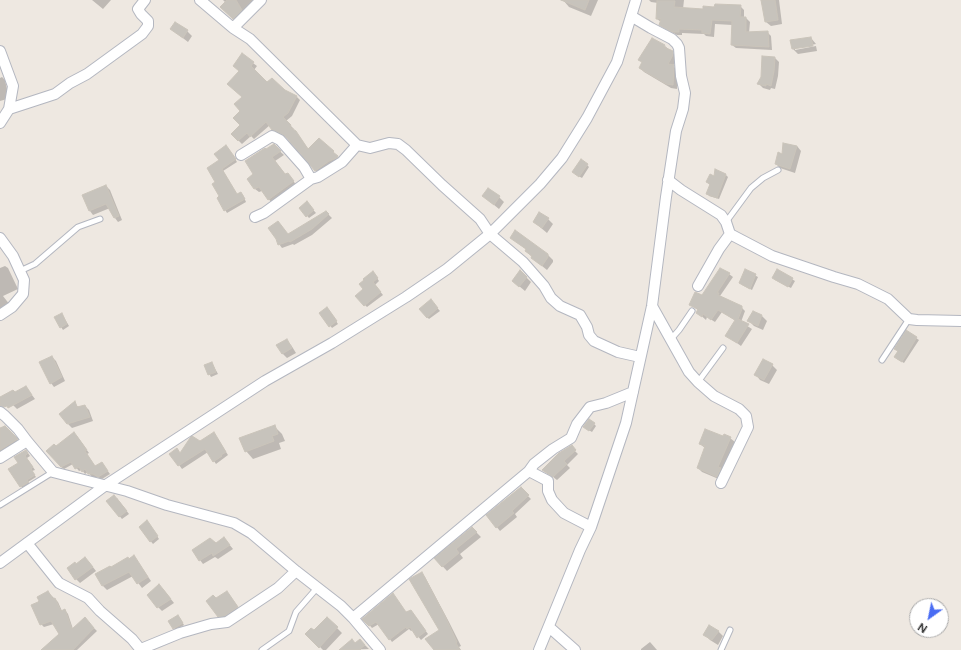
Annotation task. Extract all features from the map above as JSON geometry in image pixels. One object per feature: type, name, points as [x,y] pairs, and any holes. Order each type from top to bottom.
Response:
[{"type":"street","points":[[7,108],[55,94],[131,44],[148,26],[148,21],[138,9],[145,0]]},
{"type":"street","points":[[200,0],[233,28],[250,39],[357,145],[364,148],[370,148],[389,142],[398,144],[480,219],[490,234],[522,262],[560,306],[580,315],[587,327],[589,335],[594,341],[618,352],[640,357]]},
{"type":"street","points":[[233,28],[261,0]]},
{"type":"street","points":[[0,563],[106,485],[265,381],[332,343],[406,297],[447,269],[490,234],[540,184],[562,158],[587,118],[618,62],[636,0]]},
{"type":"street","points":[[539,650],[591,527],[626,423],[652,306],[668,180],[676,131],[683,109],[685,93],[681,76],[679,48],[675,41],[632,16]]},
{"type":"street","points":[[0,51],[13,86],[7,108],[0,124]]},
{"type":"street","points":[[241,155],[272,136],[280,140],[304,167],[311,179]]},
{"type":"street","points":[[255,217],[264,213],[311,179],[318,177],[342,162],[357,145]]},
{"type":"street","points":[[668,180],[721,215],[726,222],[730,234],[778,259],[858,284],[888,299],[909,319],[961,321]]},
{"type":"street","points":[[698,286],[719,249],[730,234]]},
{"type":"street","points":[[0,238],[13,256],[24,280],[23,294],[12,307],[0,315]]},
{"type":"street","points":[[652,306],[689,372],[714,396],[739,408],[746,416],[748,427],[721,482]]},
{"type":"street","points":[[353,618],[529,471],[534,464],[553,449],[572,438],[578,424],[590,407],[606,403],[633,392]]},
{"type":"street","points":[[0,412],[6,416],[18,429],[53,472],[127,490],[182,510],[234,523],[251,533],[341,606],[353,618],[374,648]]},
{"type":"street","points":[[0,458],[27,441]]},
{"type":"street","points":[[529,471],[548,481],[548,491],[552,500],[564,513],[591,527]]},
{"type":"street","points":[[27,543],[59,583],[88,598],[100,611],[132,639],[141,650],[180,634],[211,624],[227,622],[278,588],[296,571]]},
{"type":"street","points":[[548,627],[575,650]]},
{"type":"lane","points":[[726,222],[751,188],[763,178],[778,170]]},
{"type":"lane","points":[[20,271],[36,264],[78,227],[100,219]]},
{"type":"lane","points":[[671,339],[692,311]]},
{"type":"lane","points":[[882,360],[909,319]]},
{"type":"lane","points":[[698,382],[723,348]]},
{"type":"lane","points":[[0,504],[53,472]]},
{"type":"lane","points":[[262,650],[289,631],[296,612],[317,588]]},
{"type":"lane","points":[[721,650],[730,630]]},
{"type":"building","points":[[227,0],[236,0],[242,10],[233,19],[220,7]]},
{"type":"building","points":[[561,0],[589,0],[585,10]]},
{"type":"building","points":[[761,0],[775,0],[778,20],[765,22]]},
{"type":"building","points":[[657,1],[675,1],[674,7],[703,9],[703,6],[714,7],[715,4],[741,5],[740,17],[746,17],[746,32],[768,31],[769,47],[731,45],[732,21],[712,20],[710,34],[702,33],[702,30],[679,29],[679,32],[672,32],[659,25],[661,19],[656,19]]},
{"type":"building","points":[[175,22],[188,30],[183,38],[170,29]]},
{"type":"building","points":[[811,37],[813,46],[792,49],[790,40]]},
{"type":"building","points":[[652,38],[665,45],[664,47],[673,51],[673,55],[668,64],[674,65],[673,85],[666,84],[639,68],[642,62],[638,60]]},
{"type":"building","points":[[242,53],[254,62],[251,66],[267,82],[272,78],[285,90],[297,96],[288,113],[283,117],[291,125],[290,127],[296,131],[308,149],[319,138],[334,151],[333,152],[338,156],[337,158],[329,161],[315,171],[285,136],[272,130],[266,122],[250,137],[247,133],[238,141],[231,134],[240,125],[233,118],[240,111],[234,104],[242,97],[227,84],[239,71],[233,66]]},
{"type":"building","points":[[762,56],[775,57],[771,86],[766,84],[766,86],[757,84],[761,77]]},
{"type":"building","points":[[783,143],[797,146],[790,169],[775,164],[778,152],[782,154]]},
{"type":"building","points":[[274,144],[281,151],[272,157],[285,174],[288,173],[294,181],[268,200],[259,187],[254,189],[247,179],[253,174],[245,161]]},
{"type":"building","points":[[226,145],[236,159],[222,169],[237,194],[241,192],[245,199],[224,211],[217,198],[219,196],[212,184],[215,182],[207,168],[219,160],[214,154]]},
{"type":"building","points":[[581,159],[588,164],[579,177],[572,172]]},
{"type":"building","points":[[715,169],[726,174],[717,198],[706,194],[710,184],[706,182],[710,174],[714,176]]},
{"type":"building","points":[[106,185],[119,216],[114,218],[106,204],[89,211],[82,195]]},
{"type":"building","points":[[488,188],[500,196],[494,205],[482,196]]},
{"type":"building","points":[[307,201],[314,210],[306,217],[299,208]]},
{"type":"building","points":[[326,211],[329,214],[312,229],[290,242],[289,241],[278,245],[276,239],[268,228],[278,221],[288,234]]},
{"type":"building","points":[[539,212],[549,218],[542,228],[533,222]]},
{"type":"building","points":[[515,230],[548,254],[548,257],[542,266],[531,258],[532,256],[525,251],[526,249],[510,238]]},
{"type":"building","points":[[720,268],[730,273],[717,293],[719,293],[718,295],[742,306],[738,319],[749,324],[737,343],[725,336],[735,320],[718,310],[711,320],[703,314],[702,317],[696,313],[698,309],[689,305],[695,292],[702,295]]},
{"type":"building","points":[[745,269],[756,274],[750,289],[739,283]]},
{"type":"building","points":[[777,269],[793,278],[788,287],[772,278]]},
{"type":"building","points":[[520,270],[527,277],[519,287],[512,281]]},
{"type":"building","points":[[373,271],[378,278],[373,282],[381,292],[364,306],[355,296],[363,289],[359,284]]},
{"type":"building","points":[[431,299],[438,308],[427,318],[419,309]]},
{"type":"building","points":[[327,307],[337,321],[329,327],[319,313]]},
{"type":"building","points":[[753,311],[762,315],[758,326],[747,321]]},
{"type":"building","points":[[62,313],[67,324],[60,328],[54,317]]},
{"type":"building","points":[[906,330],[917,337],[902,362],[894,357],[898,351],[894,349]]},
{"type":"building","points":[[287,339],[292,348],[282,354],[276,345]]},
{"type":"building","points":[[52,356],[62,377],[50,384],[39,362]]},
{"type":"building","points":[[763,359],[773,364],[764,380],[754,375]]},
{"type":"building","points":[[212,362],[216,372],[208,375],[204,365]]},
{"type":"building","points":[[26,386],[32,395],[8,408],[7,406],[0,406],[0,397],[13,390],[15,392]]},
{"type":"building","points":[[75,401],[77,407],[85,405],[90,417],[67,424],[59,414]]},
{"type":"building","points":[[589,419],[595,423],[589,431],[583,427]]},
{"type":"building","points":[[275,425],[278,434],[272,436],[274,441],[245,452],[239,438]]},
{"type":"building","points":[[5,426],[18,439],[0,450],[0,428]]},
{"type":"building","points":[[705,429],[723,436],[724,434],[731,437],[718,467],[721,468],[717,477],[697,468],[705,446],[699,444]]},
{"type":"building","points":[[74,432],[87,450],[85,451],[95,466],[102,462],[108,471],[98,477],[93,474],[88,474],[85,469],[82,472],[79,467],[75,469],[71,462],[61,467],[46,451],[54,444],[56,446]]},
{"type":"building","points":[[214,432],[226,452],[213,462],[205,449],[178,466],[169,454],[177,448],[180,453],[192,436],[200,441]]},
{"type":"building","points":[[572,445],[576,450],[564,461],[567,464],[553,477],[542,470],[559,453]]},
{"type":"building","points":[[26,450],[28,453],[25,456],[33,467],[31,469],[35,475],[27,480],[29,482],[20,487],[8,469],[18,463],[14,457]]},
{"type":"building","points":[[521,487],[529,495],[512,511],[514,513],[496,528],[486,515]]},
{"type":"building","points":[[114,495],[127,511],[119,517],[106,501]]},
{"type":"building","points":[[147,520],[158,536],[150,542],[139,527]]},
{"type":"building","points":[[472,527],[477,532],[456,549],[459,553],[442,567],[434,558]]},
{"type":"building","points":[[224,537],[230,545],[213,556],[212,553],[199,561],[192,550],[210,538],[216,543]]},
{"type":"building","points":[[134,555],[148,577],[137,584],[129,572],[102,586],[95,574],[128,557],[129,559]]},
{"type":"building","points":[[85,557],[93,567],[75,580],[67,568],[75,562],[76,564]]},
{"type":"building","points":[[422,572],[445,616],[460,650],[434,650],[425,639],[439,630],[409,579]]},
{"type":"building","points":[[159,584],[171,599],[157,608],[147,595]]},
{"type":"building","points":[[48,591],[53,599],[55,598],[61,611],[65,609],[72,629],[85,617],[94,628],[73,650],[41,650],[59,634],[51,621],[40,625],[31,605],[39,601],[37,597]]},
{"type":"building","points":[[227,591],[238,607],[225,616],[218,617],[206,601],[213,595],[216,598]]},
{"type":"building","points":[[393,593],[406,612],[411,610],[426,631],[417,638],[410,627],[407,629],[406,627],[389,640],[376,622],[369,626],[362,619]]},
{"type":"building","points":[[178,615],[183,623],[173,629],[168,621]]},
{"type":"building","points":[[327,617],[338,627],[319,648],[305,634],[311,628],[314,630]]},
{"type":"building","points":[[709,625],[719,631],[712,640],[703,635]]},
{"type":"building","points":[[352,639],[355,643],[360,639],[365,645],[360,649],[361,650],[339,650]]}]
